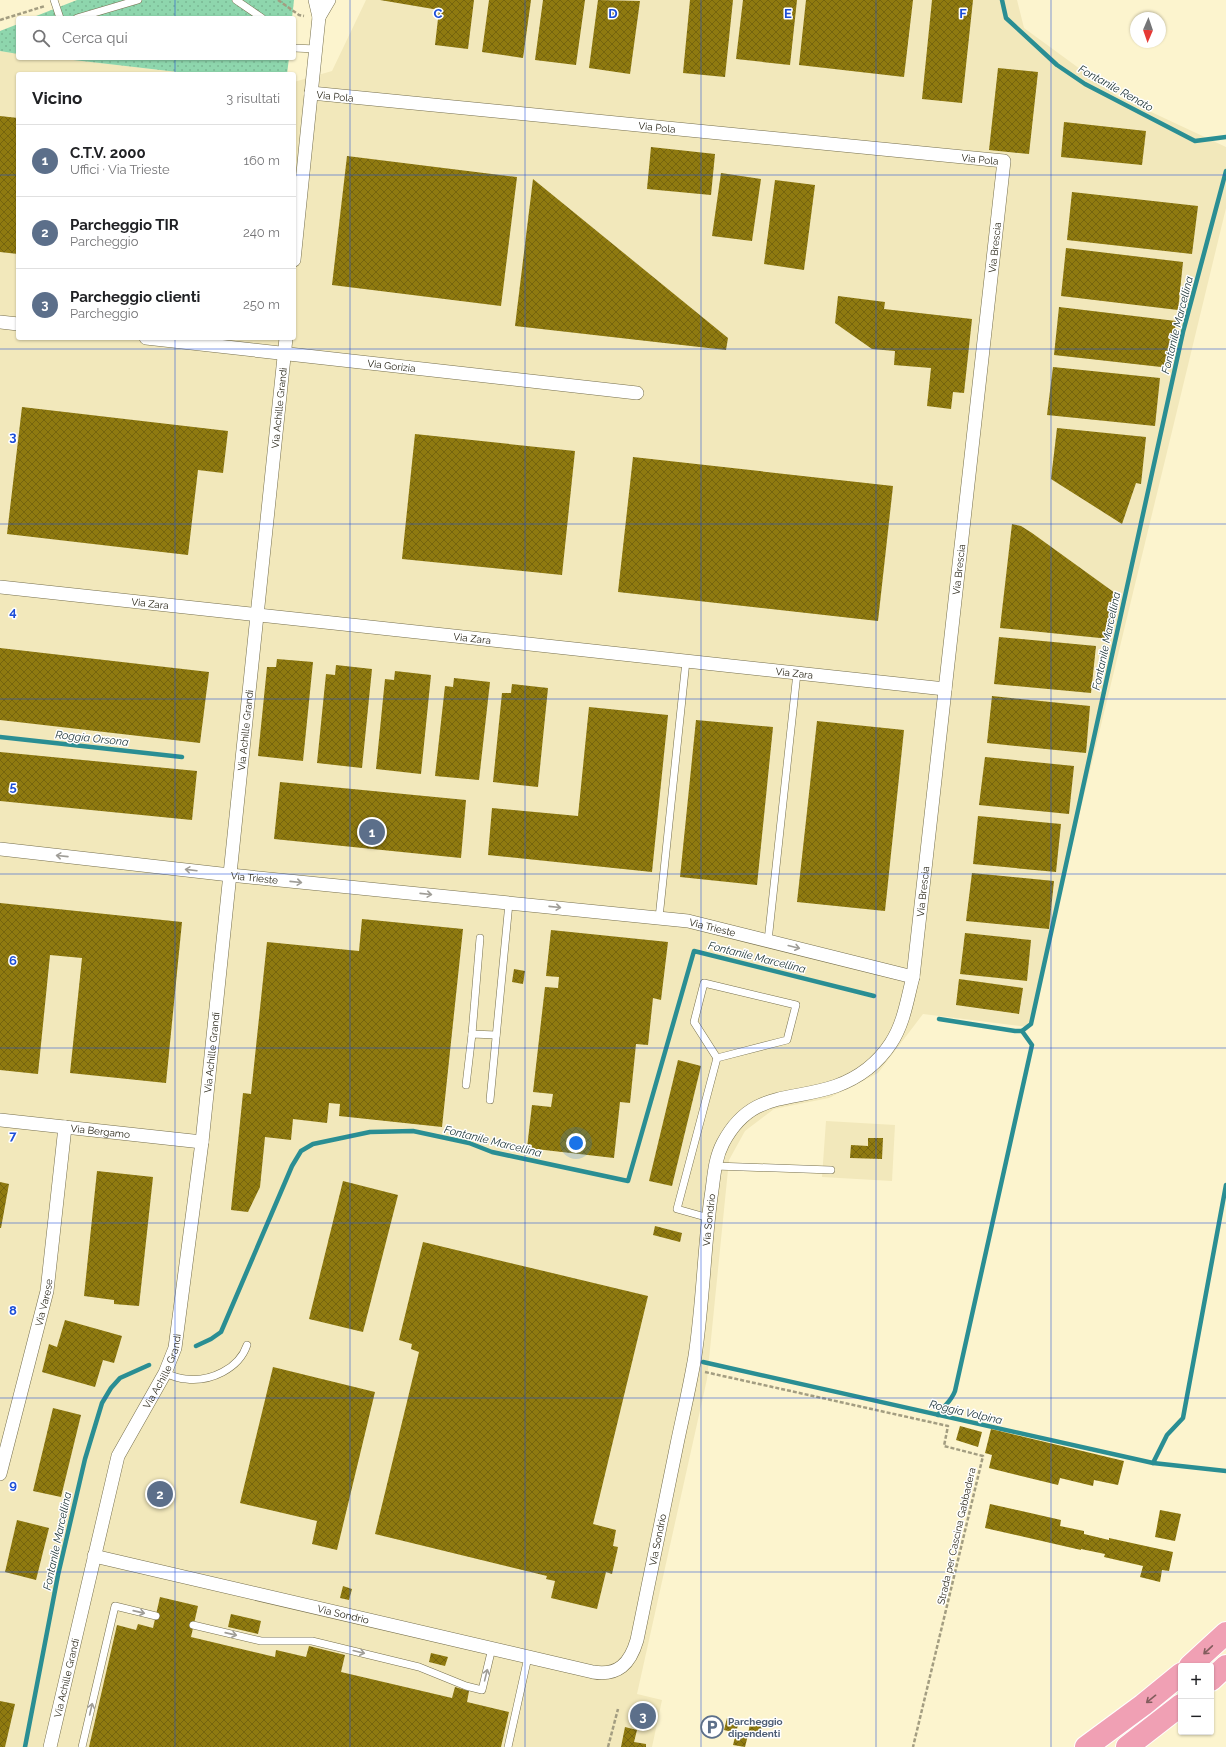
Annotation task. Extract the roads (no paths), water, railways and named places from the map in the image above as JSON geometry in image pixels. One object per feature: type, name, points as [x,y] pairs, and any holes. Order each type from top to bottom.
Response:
[{"type":"highway","points":[[1193,1663],[1226,1633]]},
{"type":"highway","points":[[1214,1677],[1226,1666]]},
{"type":"highway","points":[[1086,1747],[1143,1706],[1178,1677]]},
{"type":"highway","points":[[1127,1747],[1178,1707]]},
{"type":"street","points":[[296,240],[319,17],[315,0]]},
{"type":"street","points":[[319,17],[329,0]]},
{"type":"street","name":"Via Pola","points":[[311,93],[1004,161]]},
{"type":"street","name":"Via Brescia","points":[[912,977],[1004,161]]},
{"type":"street","points":[[0,322],[16,324]]},
{"type":"street","name":"Via Gorizia","points":[[164,340],[637,393]]},
{"type":"street","name":"Via Achille Grandi","points":[[50,1747],[118,1456],[165,1373],[175,1348],[202,1142],[286,340]]},
{"type":"street","name":"Via Zara","points":[[0,586],[945,689]]},
{"type":"street","name":"Via Trieste","points":[[0,848],[230,875],[688,921],[912,977]]},
{"type":"street","name":"Via Sondrio","points":[[94,1556],[593,1672],[606,1673],[621,1667],[632,1653],[637,1640],[695,1356],[708,1218],[715,1166],[721,1147],[729,1133],[739,1121],[755,1108],[774,1099],[836,1086],[856,1077],[873,1064],[887,1049],[898,1031],[904,1013],[912,977]]},
{"type":"street","name":"Via Bergamo","points":[[0,1120],[202,1142]]},
{"type":"street","name":"Via Varese","points":[[0,1474],[47,1291],[65,1127]]},
{"type":"lane","points":[[95,16],[138,0]]},
{"type":"lane","points":[[236,0],[259,16]]},
{"type":"lane","points":[[54,2],[59,16]]},
{"type":"lane","points":[[296,48],[316,49]]},
{"type":"lane","points":[[659,918],[686,661]]},
{"type":"lane","points":[[768,941],[797,673]]},
{"type":"lane","points":[[490,1100],[509,903]]},
{"type":"lane","points":[[466,1085],[480,938]]},
{"type":"lane","points":[[708,1218],[677,1209],[717,1058],[694,1022],[704,983],[796,1005],[787,1040],[717,1058]]},
{"type":"lane","points":[[472,1034],[496,1035]]},
{"type":"lane","points":[[715,1166],[831,1170]]},
{"type":"lane","points":[[165,1373],[186,1380],[210,1377],[232,1366],[243,1354],[247,1345]]},
{"type":"lane","points":[[82,1747],[115,1606],[156,1616]]},
{"type":"lane","points":[[193,1625],[261,1641],[312,1641],[419,1667],[466,1686],[482,1690],[492,1648]]},
{"type":"lane","points":[[508,1747],[528,1657]]},
{"type":"waterway","name":"Fontanile Renato","points":[[1002,0],[1006,18],[1057,65],[1085,84],[1195,141],[1226,137]]},
{"type":"waterway","name":"Fontanile Marcellina","points":[[939,1019],[1015,1031],[1022,1031],[1031,1024],[1183,332],[1226,171]]},
{"type":"waterway","name":"Roggia Orsona","points":[[0,737],[182,757]]},
{"type":"waterway","name":"Fontanile Marcellina","points":[[196,1346],[211,1339],[221,1332],[292,1166],[301,1151],[313,1144],[370,1132],[413,1131],[469,1143],[492,1152],[628,1181],[694,951],[874,996]]},
{"type":"waterway","points":[[938,1415],[952,1398],[955,1391],[1032,1045],[1022,1031]]},
{"type":"waterway","points":[[1153,1463],[1167,1435],[1183,1418],[1226,1185]]},
{"type":"waterway","name":"Roggia Volpina","points":[[703,1362],[1153,1463],[1226,1471]]},
{"type":"waterway","name":"Fontanile Marcellina","points":[[25,1747],[58,1575],[85,1459],[102,1403],[111,1388],[120,1378],[149,1365]]},
{"type":"place","name":"C.T.V. 2000","points":[[372,832]]},
{"type":"place","name":"Parcheggio TIR","points":[[160,1494]]},
{"type":"place","name":"Parcheggio clienti","points":[[643,1716]]},
{"type":"place","name":"Parcheggio dipendenti","points":[[712,1727]]}]
